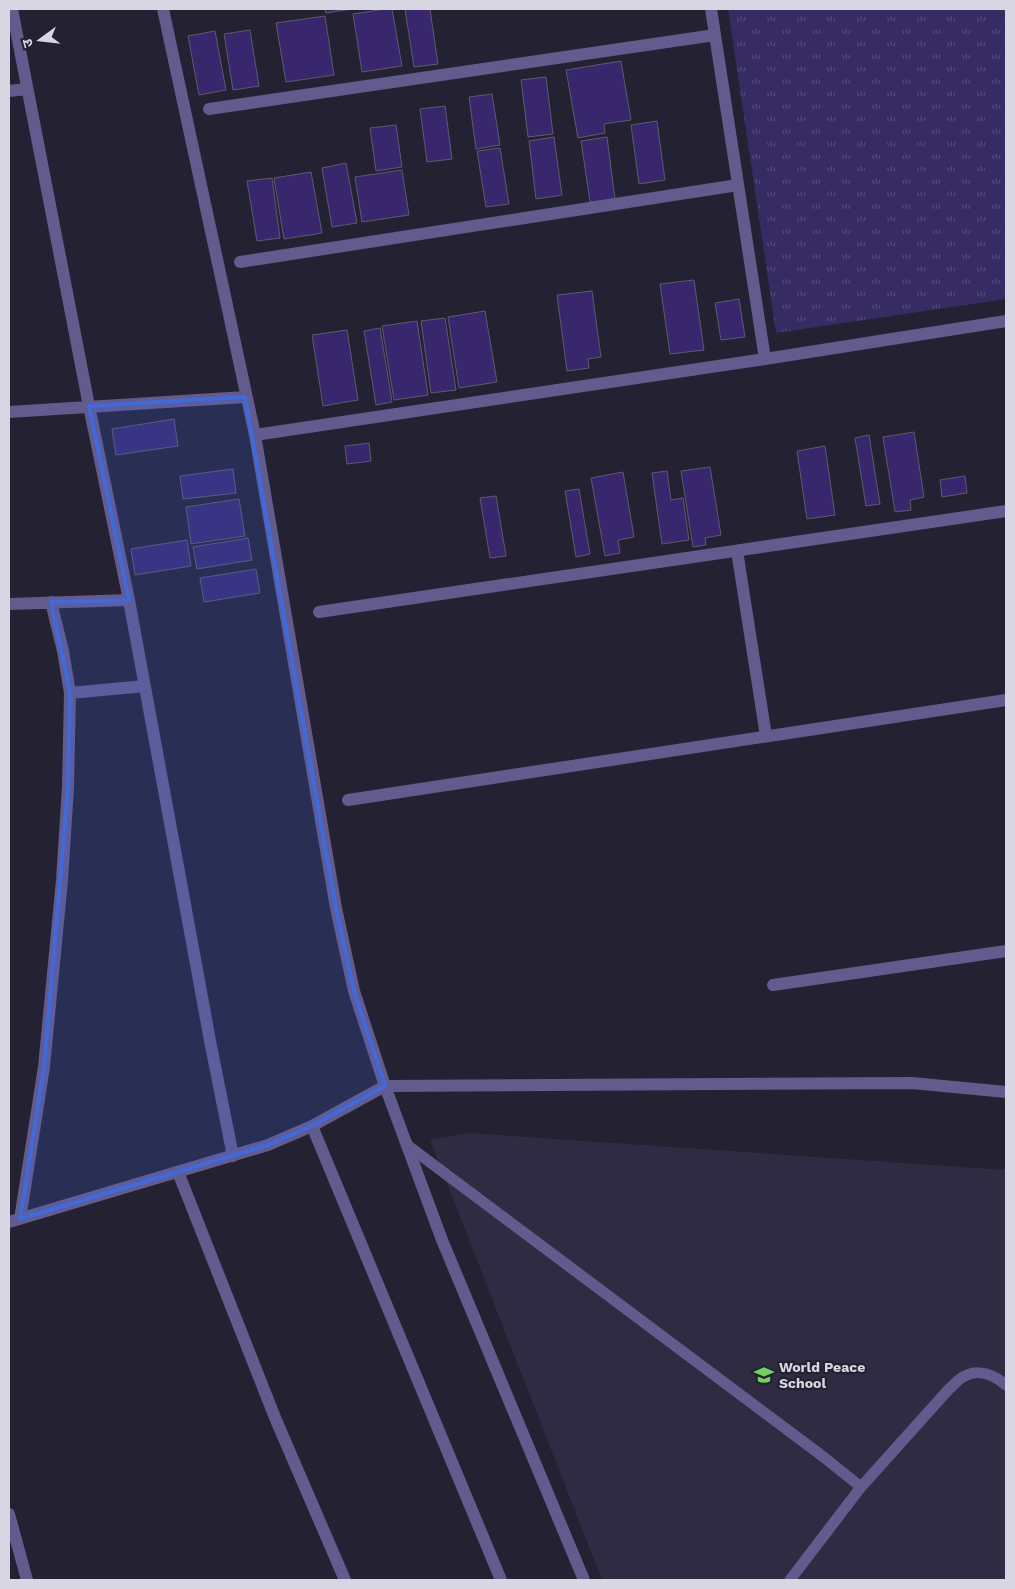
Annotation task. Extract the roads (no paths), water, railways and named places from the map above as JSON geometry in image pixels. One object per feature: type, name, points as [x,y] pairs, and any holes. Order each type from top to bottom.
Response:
[{"type":"street","points":[[12,9],[89,406],[129,600],[233,1156]]},
{"type":"street","points":[[163,9],[255,435],[336,908],[354,991],[385,1086],[442,1240],[584,1580]]},
{"type":"street","points":[[711,9],[765,359]]},
{"type":"street","points":[[209,109],[715,35]]},
{"type":"street","points":[[9,92],[27,89]]},
{"type":"street","points":[[240,262],[738,185]]},
{"type":"street","points":[[255,435],[1006,321]]},
{"type":"street","points":[[9,412],[246,397]]},
{"type":"street","points":[[319,612],[1006,512]]},
{"type":"street","points":[[737,551],[766,736]]},
{"type":"street","points":[[9,604],[129,600]]},
{"type":"street","points":[[51,602],[63,652],[70,693],[67,806],[44,1068],[14,1221],[268,1144],[312,1126],[385,1086],[912,1083],[1006,1092]]},
{"type":"street","points":[[70,693],[145,686]]},
{"type":"street","points":[[348,800],[1006,700]]},
{"type":"street","points":[[773,985],[1006,951]]},
{"type":"street","points":[[312,1126],[500,1580]]},
{"type":"street","points":[[178,1172],[276,1420],[346,1580]]},
{"type":"street","points":[[9,1514],[26,1580]]},
{"type":"lane","points":[[407,1145],[822,1455],[861,1487]]},
{"type":"lane","points":[[790,1580],[861,1487],[949,1389],[965,1375],[982,1372],[997,1378],[1006,1386]]},
{"type":"place","name":"World Peace School","points":[[764,1375]]}]
